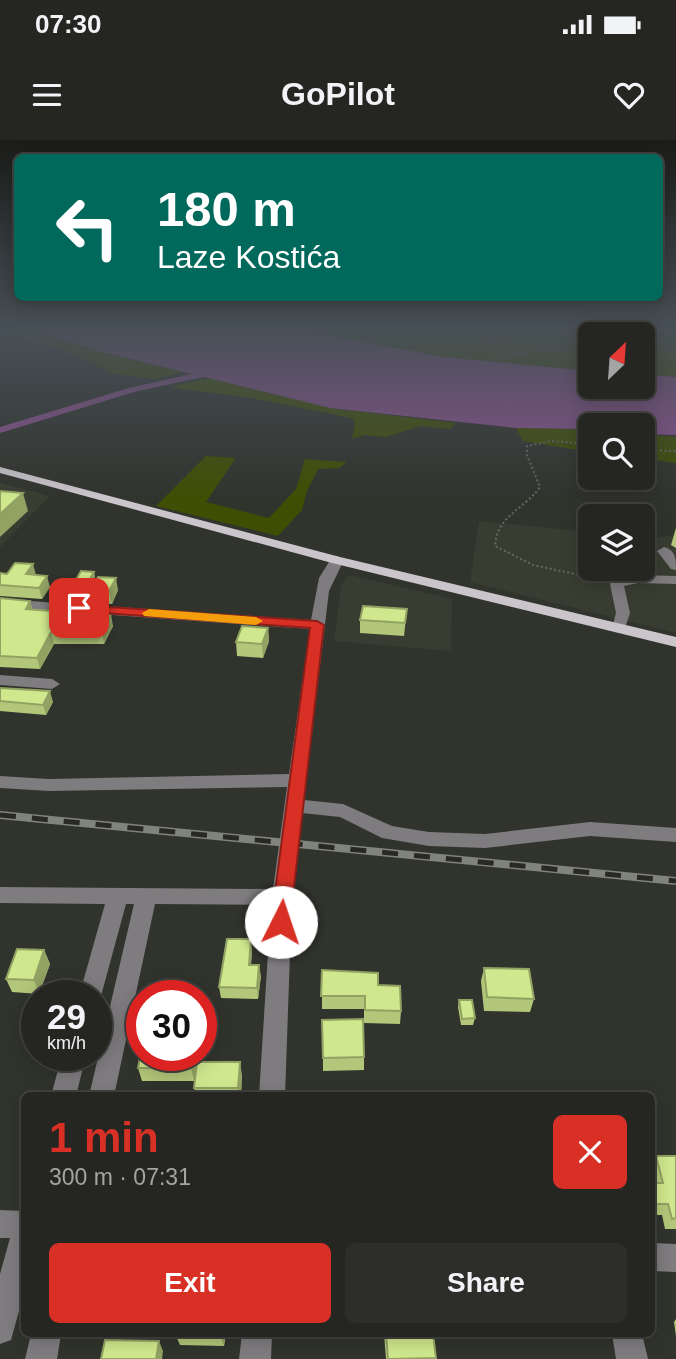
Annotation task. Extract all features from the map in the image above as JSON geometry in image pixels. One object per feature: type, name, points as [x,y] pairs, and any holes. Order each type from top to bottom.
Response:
[{"type":"main road","points":[[0,470],[337,560],[676,642]]},
{"type":"street","points":[[664,551],[676,566]]},
{"type":"street","points":[[272,1092],[282,897],[317,625],[326,578],[337,560]]},
{"type":"street","points":[[619,628],[623,613],[617,584],[638,579],[676,580]]},
{"type":"street","points":[[0,603],[317,625]]},
{"type":"street","points":[[0,680],[52,684]]},
{"type":"street","points":[[0,782],[49,785],[297,780]]},
{"type":"street","points":[[294,805],[343,811],[389,833],[429,839],[485,841],[590,829],[676,835]]},
{"type":"street","points":[[0,895],[282,897]]},
{"type":"street","points":[[94,980],[117,897]]},
{"type":"street","points":[[102,1092],[146,897]]},
{"type":"street","points":[[64,1092],[70,1071]]},
{"type":"street","points":[[0,1224],[21,1224]]},
{"type":"street","points":[[0,1329],[21,1250]]},
{"type":"street","points":[[655,1257],[676,1258]]},
{"type":"street","points":[[41,1359],[45,1337]]},
{"type":"street","points":[[255,1359],[257,1337]]},
{"type":"street","points":[[628,1337],[632,1359]]},
{"type":"path","points":[[578,443],[540,441],[527,446],[527,455],[540,487],[529,501],[501,521],[494,532],[495,546],[533,565],[617,584]]},
{"type":"path","points":[[655,450],[676,451]]},
{"type":"shaded area","points":[[236,385],[578,385],[578,399],[655,399],[655,385],[676,385],[676,435],[655,434],[655,413],[578,413],[578,429],[516,428],[330,408]]},
{"type":"shaded area","points":[[0,483],[50,496],[0,547]]},
{"type":"shaded area","points":[[479,521],[578,531],[578,581],[655,581],[655,537],[676,535],[676,633],[470,582]]},
{"type":"shaded area","points":[[349,575],[452,599],[451,651],[334,641],[341,585]]},
{"type":"green space","points":[[237,385],[330,408],[456,423],[450,429],[421,426],[386,437],[365,435],[352,439],[355,423],[352,418],[251,398],[170,387]]},
{"type":"green space","points":[[516,428],[578,429],[578,450],[523,441]]},
{"type":"green space","points":[[655,435],[676,437],[676,463],[655,460]]},
{"type":"green space","points":[[206,456],[236,458],[206,502],[269,518],[296,489],[305,459],[347,462],[339,468],[318,469],[307,491],[302,510],[278,536],[156,506]]},
{"type":"building","points":[[0,491],[23,493],[0,514]]},
{"type":"building","points":[[15,563],[33,564],[26,574],[47,576],[39,588],[0,585],[0,573],[7,574]]},
{"type":"building","points":[[81,571],[94,572],[82,593],[69,592]]},
{"type":"building","points":[[98,577],[116,578],[109,591],[91,590]]},
{"type":"building","points":[[0,598],[30,601],[26,609],[80,613],[84,605],[103,606],[99,614],[111,614],[102,632],[51,632],[37,658],[0,656]]},
{"type":"building","points":[[363,606],[407,609],[405,623],[360,620]]},
{"type":"building","points":[[242,626],[268,628],[262,644],[236,642]]},
{"type":"building","points":[[0,688],[50,691],[43,705],[0,701]]},
{"type":"building","points":[[227,939],[251,939],[249,965],[259,965],[257,988],[219,987]]},
{"type":"building","points":[[17,949],[44,950],[34,980],[6,979]]},
{"type":"building","points":[[484,968],[529,969],[534,999],[487,997]]},
{"type":"building","points":[[322,970],[378,973],[378,985],[400,986],[401,1011],[365,1010],[365,996],[321,996]]},
{"type":"building","points":[[459,1000],[472,1000],[475,1018],[462,1019]]},
{"type":"building","points":[[363,1019],[364,1057],[323,1058],[322,1020]]},
{"type":"building","points":[[217,1062],[240,1062],[238,1088],[194,1088],[196,1071],[217,1071]]},
{"type":"building","points":[[656,1156],[676,1156],[676,1218],[672,1219],[668,1204],[655,1204],[655,1183],[663,1183]]},
{"type":"building","points":[[386,1337],[433,1337],[436,1358],[388,1359]]},
{"type":"building","points":[[105,1340],[159,1341],[156,1359],[101,1359]]},
{"type":"waterway","points":[[0,430],[155,385]]},
{"type":"railway","points":[[0,815],[676,881]]},
{"type":"slow traffic","points":[[149,613],[256,621]]},
{"type":"route","points":[[79,608],[317,625],[281,922]]}]
